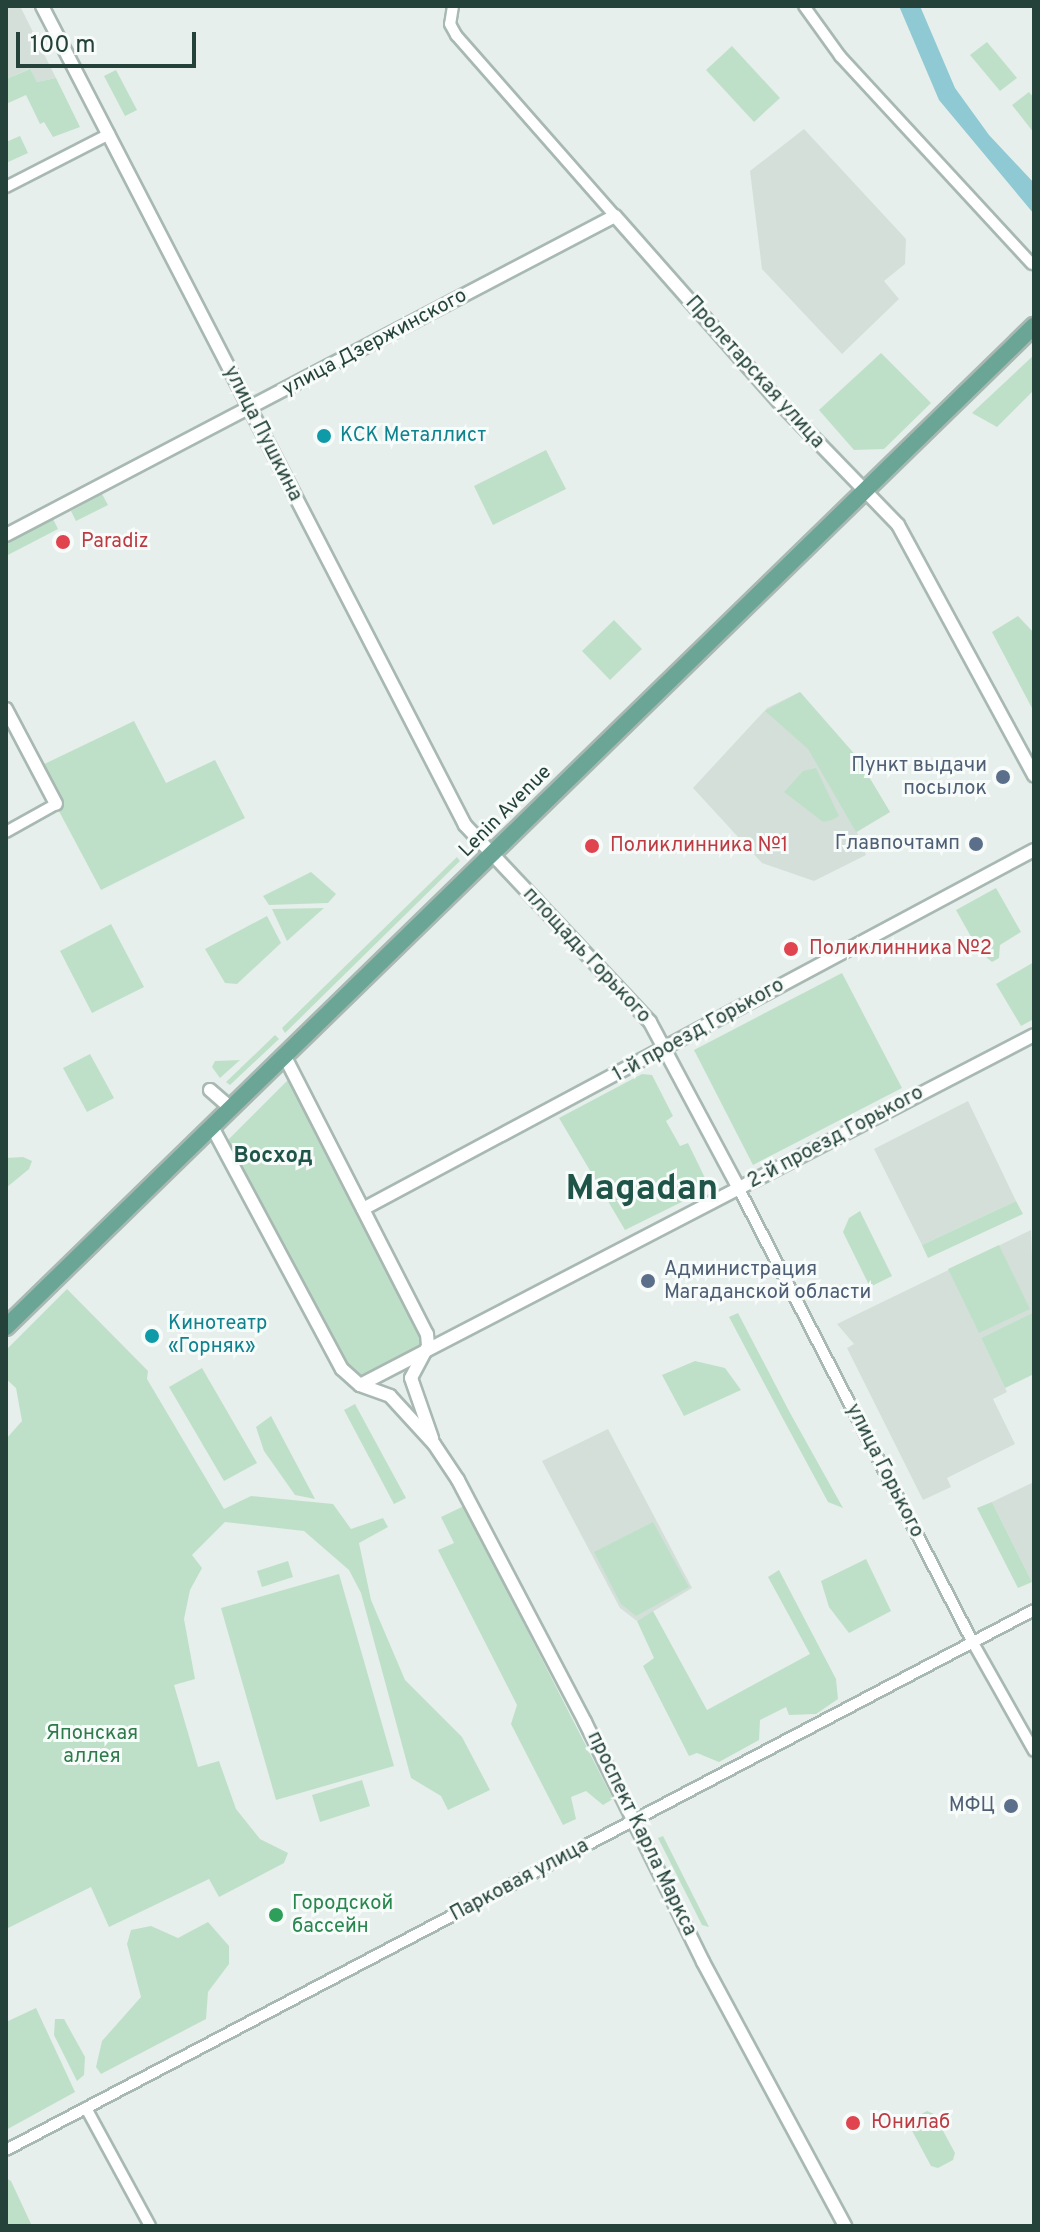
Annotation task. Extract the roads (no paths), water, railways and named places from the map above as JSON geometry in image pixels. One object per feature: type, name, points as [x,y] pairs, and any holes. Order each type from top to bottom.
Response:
[{"type":"main road","name":"Lenin Avenue","points":[[6,1327],[211,1125],[867,493],[1034,326]]},
{"type":"street","name":"улица Пушкина","points":[[42,6],[465,825],[491,856]]},
{"type":"street","points":[[804,6],[840,56],[1032,264]]},
{"type":"street","name":"Пролетарская улица","points":[[452,10],[456,35],[615,216],[898,525],[1030,758],[1034,776]]},
{"type":"street","points":[[6,187],[109,134]]},
{"type":"street","name":"улица Дзержинского","points":[[6,535],[615,216]]},
{"type":"street","points":[[6,709],[56,804],[6,832]]},
{"type":"street","name":"1-й проезд Горького","points":[[363,1209],[1034,850]]},
{"type":"street","name":"площадь Горького","points":[[491,856],[644,1015],[666,1048],[739,1189]]},
{"type":"street","name":"2-й проезд Горького","points":[[425,1352],[1034,1035]]},
{"type":"street","name":"проспект Карла Маркса","points":[[285,1057],[427,1334],[425,1352],[414,1365],[411,1378],[434,1444],[845,2226]]},
{"type":"street","points":[[210,1090],[231,1108]]},
{"type":"street","name":"проспект Карла Маркса","points":[[211,1125],[342,1369],[360,1385],[390,1396],[434,1444]]},
{"type":"street","name":"улица Горького","points":[[739,1189],[972,1641],[1034,1751]]},
{"type":"street","points":[[360,1385],[425,1352]]},
{"type":"street","name":"Парковая улица","points":[[6,2150],[1034,1610]]},
{"type":"street","points":[[86,2108],[150,2226]]},
{"type":"water","points":[[899,6],[920,6],[955,88],[989,135],[1034,183],[1034,214],[939,100]]},
{"type":"place","name":"КСК Металлист","points":[[324,436]]},
{"type":"place","name":"Paradiz","points":[[63,542]]},
{"type":"place","name":"Пункт выдачи посылок","points":[[1003,777]]},
{"type":"place","name":"Главпочтамп","points":[[976,844]]},
{"type":"place","name":"Поликлинника №1","points":[[592,846]]},
{"type":"place","name":"Поликлинника №2","points":[[791,949]]},
{"type":"place","name":"Администрация Магаданской области","points":[[648,1281]]},
{"type":"place","name":"Кинотеатр «Горняк»","points":[[152,1336]]},
{"type":"place","name":"МФЦ","points":[[1011,1806]]},
{"type":"place","name":"Городской бассейн","points":[[276,1915]]},
{"type":"place","name":"Юнилаб","points":[[853,2123]]},
{"type":"district","name":"Восход","points":[[273,1157]]},
{"type":"district","name":"Magadan","points":[[642,1191]]},
{"type":"park label","name":"Японская аллея","points":[[92,1746]]}]
